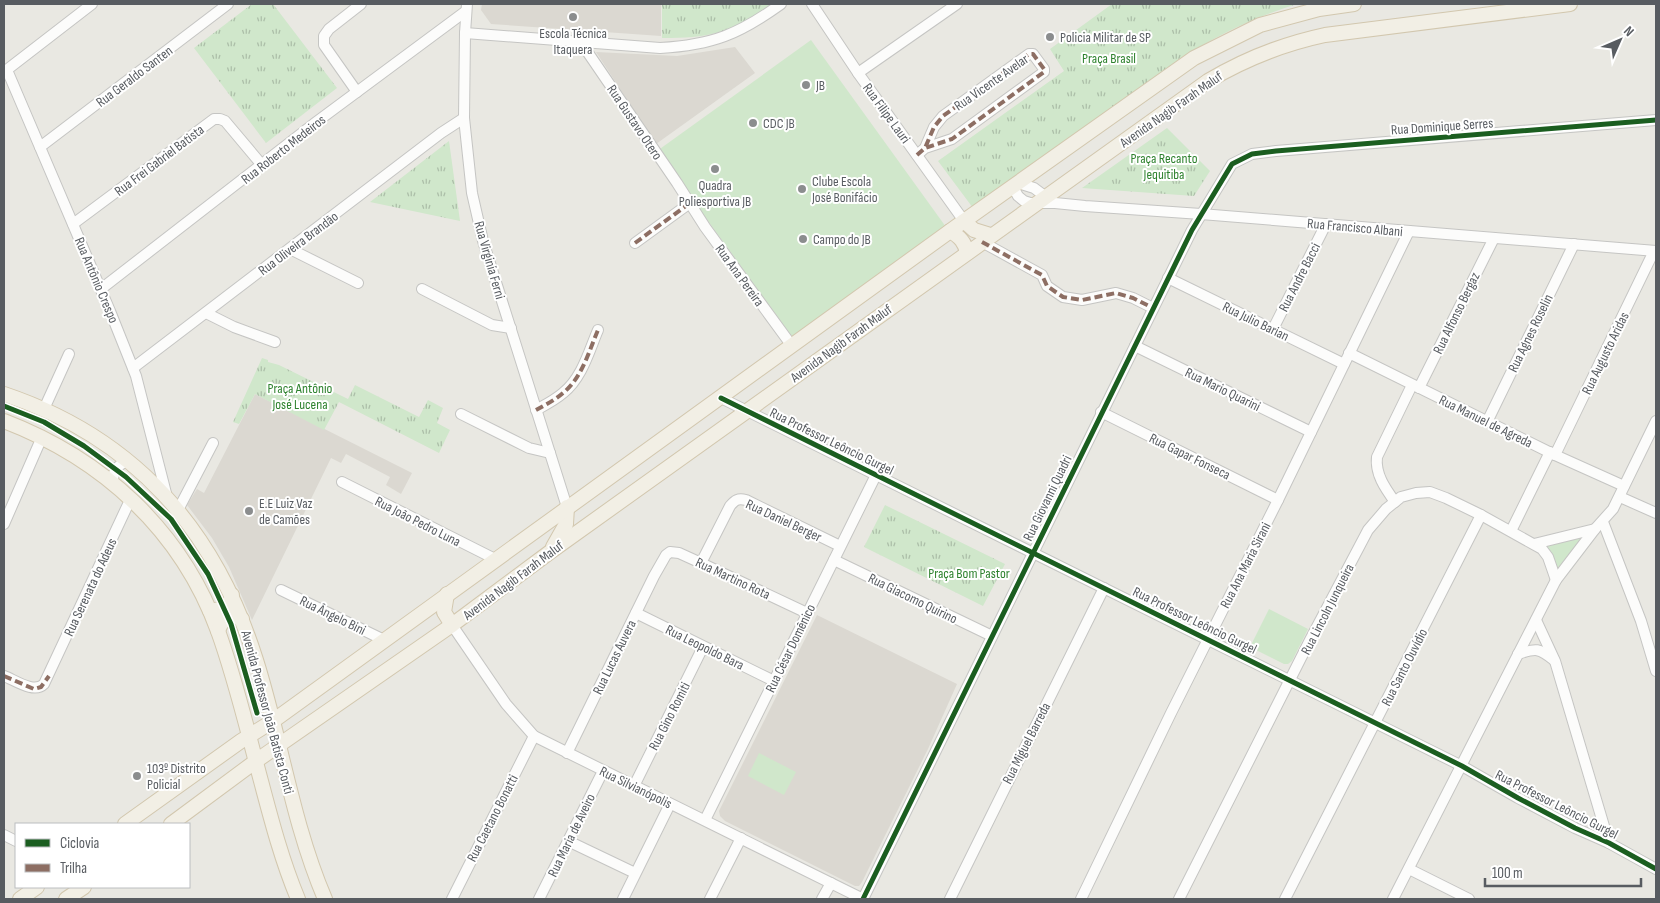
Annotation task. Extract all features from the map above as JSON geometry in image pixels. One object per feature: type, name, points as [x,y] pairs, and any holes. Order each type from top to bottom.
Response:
[{"type":"main road","name":"Avenida Nagib Farah Maluf","points":[[126,823],[273,721],[950,231],[1194,58],[1260,25],[1317,6],[1354,4]]},
{"type":"main road","name":"Avenida Nagib Farah Maluf","points":[[172,823],[256,761],[452,625],[550,552],[986,239],[1046,201],[1208,81],[1232,67],[1293,42],[1325,35],[1570,4]]},
{"type":"main road","points":[[1440,20],[1445,16],[1455,14],[1458,10],[1458,5]]},
{"type":"main road","points":[[964,221],[986,239]]},
{"type":"main road","points":[[950,231],[962,240],[966,246],[967,253]]},
{"type":"main road","name":"Avenida Professor João Batista Conti","points":[[4,394],[44,409],[108,446],[146,475],[168,497],[199,537],[232,595],[242,619],[273,721],[295,814],[325,899]]},
{"type":"main road","name":"Avenida Professor João Batista Conti","points":[[4,421],[42,437],[79,458],[113,482],[142,509],[165,536],[186,567],[210,611],[218,631],[275,833],[298,899]]},
{"type":"main road","points":[[550,552],[566,524],[567,507]]},
{"type":"main road","points":[[447,594],[444,612],[452,625]]},
{"type":"main road","points":[[210,611],[229,605],[232,595]]},
{"type":"main road","points":[[218,631],[225,618],[234,616],[242,619]]},
{"type":"main road","points":[[20,899],[36,888]]},
{"type":"main road","points":[[66,899],[82,888]]},
{"type":"street","points":[[5,71],[92,4]]},
{"type":"street","name":"Rua Geraldo Santen","points":[[40,147],[228,4]]},
{"type":"street","points":[[357,92],[324,45],[324,36],[329,29],[361,4]]},
{"type":"street","points":[[465,33],[660,48],[703,44],[740,30],[782,4]]},
{"type":"street","name":"Rua Filipe Lauri","points":[[813,4],[858,73],[964,221]]},
{"type":"street","points":[[858,73],[957,4]]},
{"type":"street","name":"Rua Roberto Medeiros","points":[[101,289],[467,7]]},
{"type":"street","name":"Rua Virginía Ferni","points":[[467,7],[464,118],[472,193],[483,241],[567,507]]},
{"type":"street","name":"Rua Gustavo Otero","points":[[580,41],[690,203]]},
{"type":"street","name":"Rua Vicente Avelar","points":[[917,155],[925,148],[952,139],[1044,72],[1044,69],[1033,53],[943,116],[934,127],[925,148]]},
{"type":"street","name":"Rua Antônio Crespo","points":[[5,71],[74,224],[133,368],[168,497]]},
{"type":"street","name":"Rua Oliveira Brandão","points":[[133,368],[433,139],[464,118]]},
{"type":"street","name":"Rua Frei Gabriel Batista","points":[[74,224],[214,119],[225,121],[262,165]]},
{"type":"street","name":"Rua Dominique Serres","points":[[1232,164],[1252,154],[1276,150],[1656,120]]},
{"type":"street","name":"Rua Giovanni Quadri","points":[[863,899],[1168,278],[1201,214],[1232,164]]},
{"type":"street","name":"Rua Francisco Albani","points":[[1046,201],[1034,188],[1016,185],[1018,196],[1024,201],[1046,201],[1085,206],[1655,251]]},
{"type":"street","points":[[635,243],[690,203]]},
{"type":"street","name":"Rua Ana Pereira","points":[[690,203],[705,227],[792,346]]},
{"type":"street","name":"Rua Andre Bacci","points":[[1273,329],[1326,224]]},
{"type":"street","name":"Rua Ana Maria Sirani","points":[[1081,899],[1409,231]]},
{"type":"street","name":"Rua Alfonso Bergaz","points":[[1395,502],[1379,475],[1376,466],[1377,457],[1494,238]]},
{"type":"street","points":[[986,239],[1042,275],[1047,286],[1063,297],[1082,300],[1116,293],[1133,298],[1153,308]]},
{"type":"street","name":"Rua Agnes Roselin","points":[[1487,422],[1574,244]]},
{"type":"street","points":[[290,249],[358,283]]},
{"type":"street","name":"Rua Augusto Aridas","points":[[1511,531],[1655,251]]},
{"type":"street","name":"Rua Julio Barian","points":[[1168,278],[1344,364]]},
{"type":"street","points":[[422,289],[492,325],[511,328]]},
{"type":"street","points":[[206,313],[275,342]]},
{"type":"street","points":[[536,410],[559,396],[578,376],[598,330]]},
{"type":"street","name":"Rua Mario Quarini","points":[[1135,346],[1311,432]]},
{"type":"street","name":"Rua Manuel de Agreda","points":[[1349,353],[1552,454],[1624,486]]},
{"type":"street","points":[[44,409],[69,354]]},
{"type":"street","name":"Rua Professor Leôncio Gurgel","points":[[721,398],[1375,722],[1656,869]]},
{"type":"street","name":"Rua Gapar Fonseca","points":[[1102,412],[1278,500]]},
{"type":"street","points":[[460,414],[529,448],[550,453]]},
{"type":"street","points":[[1393,899],[1559,577],[1613,509],[1656,421]]},
{"type":"street","points":[[4,524],[42,437]]},
{"type":"street","points":[[178,510],[213,443]]},
{"type":"street","points":[[113,482],[113,471],[127,461]]},
{"type":"street","name":"Rua César Domênico","points":[[705,820],[876,475]]},
{"type":"street","name":"Rua João Pedro Luna","points":[[342,482],[495,559]]},
{"type":"street","name":"Rua Lincoln Junqueira","points":[[1179,899],[1368,530],[1386,509],[1402,497],[1416,493],[1430,492],[1446,498],[1542,549],[1559,577]]},
{"type":"street","points":[[1620,497],[1656,513]]},
{"type":"street","name":"Rua Serenata do Adeus","points":[[4,676],[34,688],[41,687],[49,676],[131,498]]},
{"type":"street","name":"Rua Daniel Berger","points":[[701,562],[730,506],[736,500],[746,500],[840,546]]},
{"type":"street","name":"Rua Santo Ouvídio","points":[[1285,899],[1481,515]]},
{"type":"street","points":[[1534,544],[1599,525]]},
{"type":"street","points":[[1599,525],[1641,621],[1656,672]]},
{"type":"street","name":"Rua Martino Rota","points":[[662,561],[670,552],[675,552],[701,562],[807,613]]},
{"type":"street","name":"Rua Giacomo Quirino","points":[[834,560],[992,636]]},
{"type":"street","name":"Rua Lucas Auvera","points":[[567,754],[662,561]]},
{"type":"street","name":"Rua Miguel Barreda","points":[[950,899],[1104,588]]},
{"type":"street","name":"Rua Ângelo Bini","points":[[281,590],[384,640]]},
{"type":"street","name":"Rua Leopoldo Bara","points":[[636,613],[774,681]]},
{"type":"street","points":[[1536,620],[1555,661],[1609,843]]},
{"type":"street","name":"Rua Silvianópolis","points":[[452,625],[506,704],[534,736],[863,899]]},
{"type":"street","name":"Rua Gino Romiti","points":[[634,786],[704,647]]},
{"type":"street","points":[[1518,654],[1533,649],[1541,650],[1555,661]]},
{"type":"street","name":"Rua Caetano Bonatti","points":[[454,899],[534,736]]},
{"type":"street","name":"Rua Maria de Aveiro","points":[[539,899],[602,771]]},
{"type":"street","points":[[623,899],[670,804]]},
{"type":"street","points":[[710,899],[741,838]]},
{"type":"street","points":[[568,841],[635,873]]},
{"type":"street","points":[[1409,869],[1468,899]]},
{"type":"street","points":[[822,899],[831,883]]},
{"type":"shaded area","name":"Escola Técnica Itaquera","points":[[482,4],[661,4],[661,36],[491,24],[481,10]]},
{"type":"shaded area","points":[[735,47],[755,73],[656,144],[596,52],[677,56]]},
{"type":"shaded area","name":"E.E Luiz Vaz de Camões","points":[[255,394],[412,473],[401,494],[386,485],[390,477],[346,454],[341,463],[331,458],[252,620],[229,567],[212,538],[187,505],[197,489],[204,493]]},
{"type":"shaded area","points":[[817,615],[957,684],[928,749],[859,886],[855,886],[725,821],[720,816],[719,811]]},
{"type":"green space","points":[[252,4],[273,4],[337,88],[266,143],[194,48]]},
{"type":"green space","points":[[662,4],[773,4],[745,21],[721,32],[695,37],[662,38]]},
{"type":"green space","name":"Praça Brasil","points":[[1112,4],[1297,4],[1237,27],[1181,58],[973,208],[938,161],[1064,71],[1050,49]]},
{"type":"green space","name":"Clube Escola José Bonifácio","points":[[811,40],[946,227],[793,338],[657,151]]},
{"type":"green space","name":"Praça Recanto Jequitiba","points":[[1167,128],[1210,171],[1194,196],[1082,188]]},
{"type":"green space","points":[[449,141],[460,221],[370,202]]},
{"type":"green space","name":"Praça Antônio José Lucena","points":[[262,358],[348,399],[355,385],[419,417],[428,400],[443,408],[437,423],[450,430],[439,453],[339,402],[324,430],[255,394],[239,424],[233,422]]},
{"type":"green space","name":"Praça Bom Pastor","points":[[885,505],[1005,564],[983,606],[864,547]]},
{"type":"green space","points":[[1583,537],[1558,576],[1539,544]]},
{"type":"green space","points":[[1269,609],[1308,629],[1292,661],[1288,664],[1284,664],[1250,647]]},
{"type":"green space","points":[[759,753],[796,772],[784,795],[748,776]]},
{"type":"marked path","points":[[917,155],[925,148],[952,139],[1044,72],[1044,69],[1033,54],[1029,54],[943,116],[934,127],[925,148]]},
{"type":"marked path","points":[[635,243],[690,203]]},
{"type":"marked path","points":[[982,242],[1042,275],[1047,286],[1063,297],[1082,300],[1116,293],[1133,298],[1153,308]]},
{"type":"marked path","points":[[536,410],[560,396],[570,387],[584,364],[598,330]]},
{"type":"marked path","points":[[4,676],[34,689],[41,687],[49,676]]},
{"type":"cycle path","points":[[863,899],[1192,230],[1232,164],[1252,154],[1276,151],[1656,120]]},
{"type":"cycle path","points":[[721,398],[1462,766],[1518,798],[1575,828],[1609,843],[1656,869]]},
{"type":"cycle path","points":[[4,406],[44,422],[84,446],[126,477],[171,519],[208,574],[231,624],[257,713]]},
{"type":"place","name":"Escola Técnica Itaquera","points":[[573,17]]},
{"type":"place","name":"Policia Militar de SP","points":[[1050,37]]},
{"type":"place","name":"JB","points":[[806,85]]},
{"type":"place","name":"CDC JB","points":[[753,123]]},
{"type":"place","name":"Quadra Poliesportiva JB","points":[[715,169]]},
{"type":"place","name":"Clube Escola José Bonifácio","points":[[802,189]]},
{"type":"place","name":"Campo do JB","points":[[803,239]]},
{"type":"place","name":"E.E Luiz Vaz de Camões","points":[[249,511]]},
{"type":"place","name":"103º Distrito Policial","points":[[137,776]]}]
